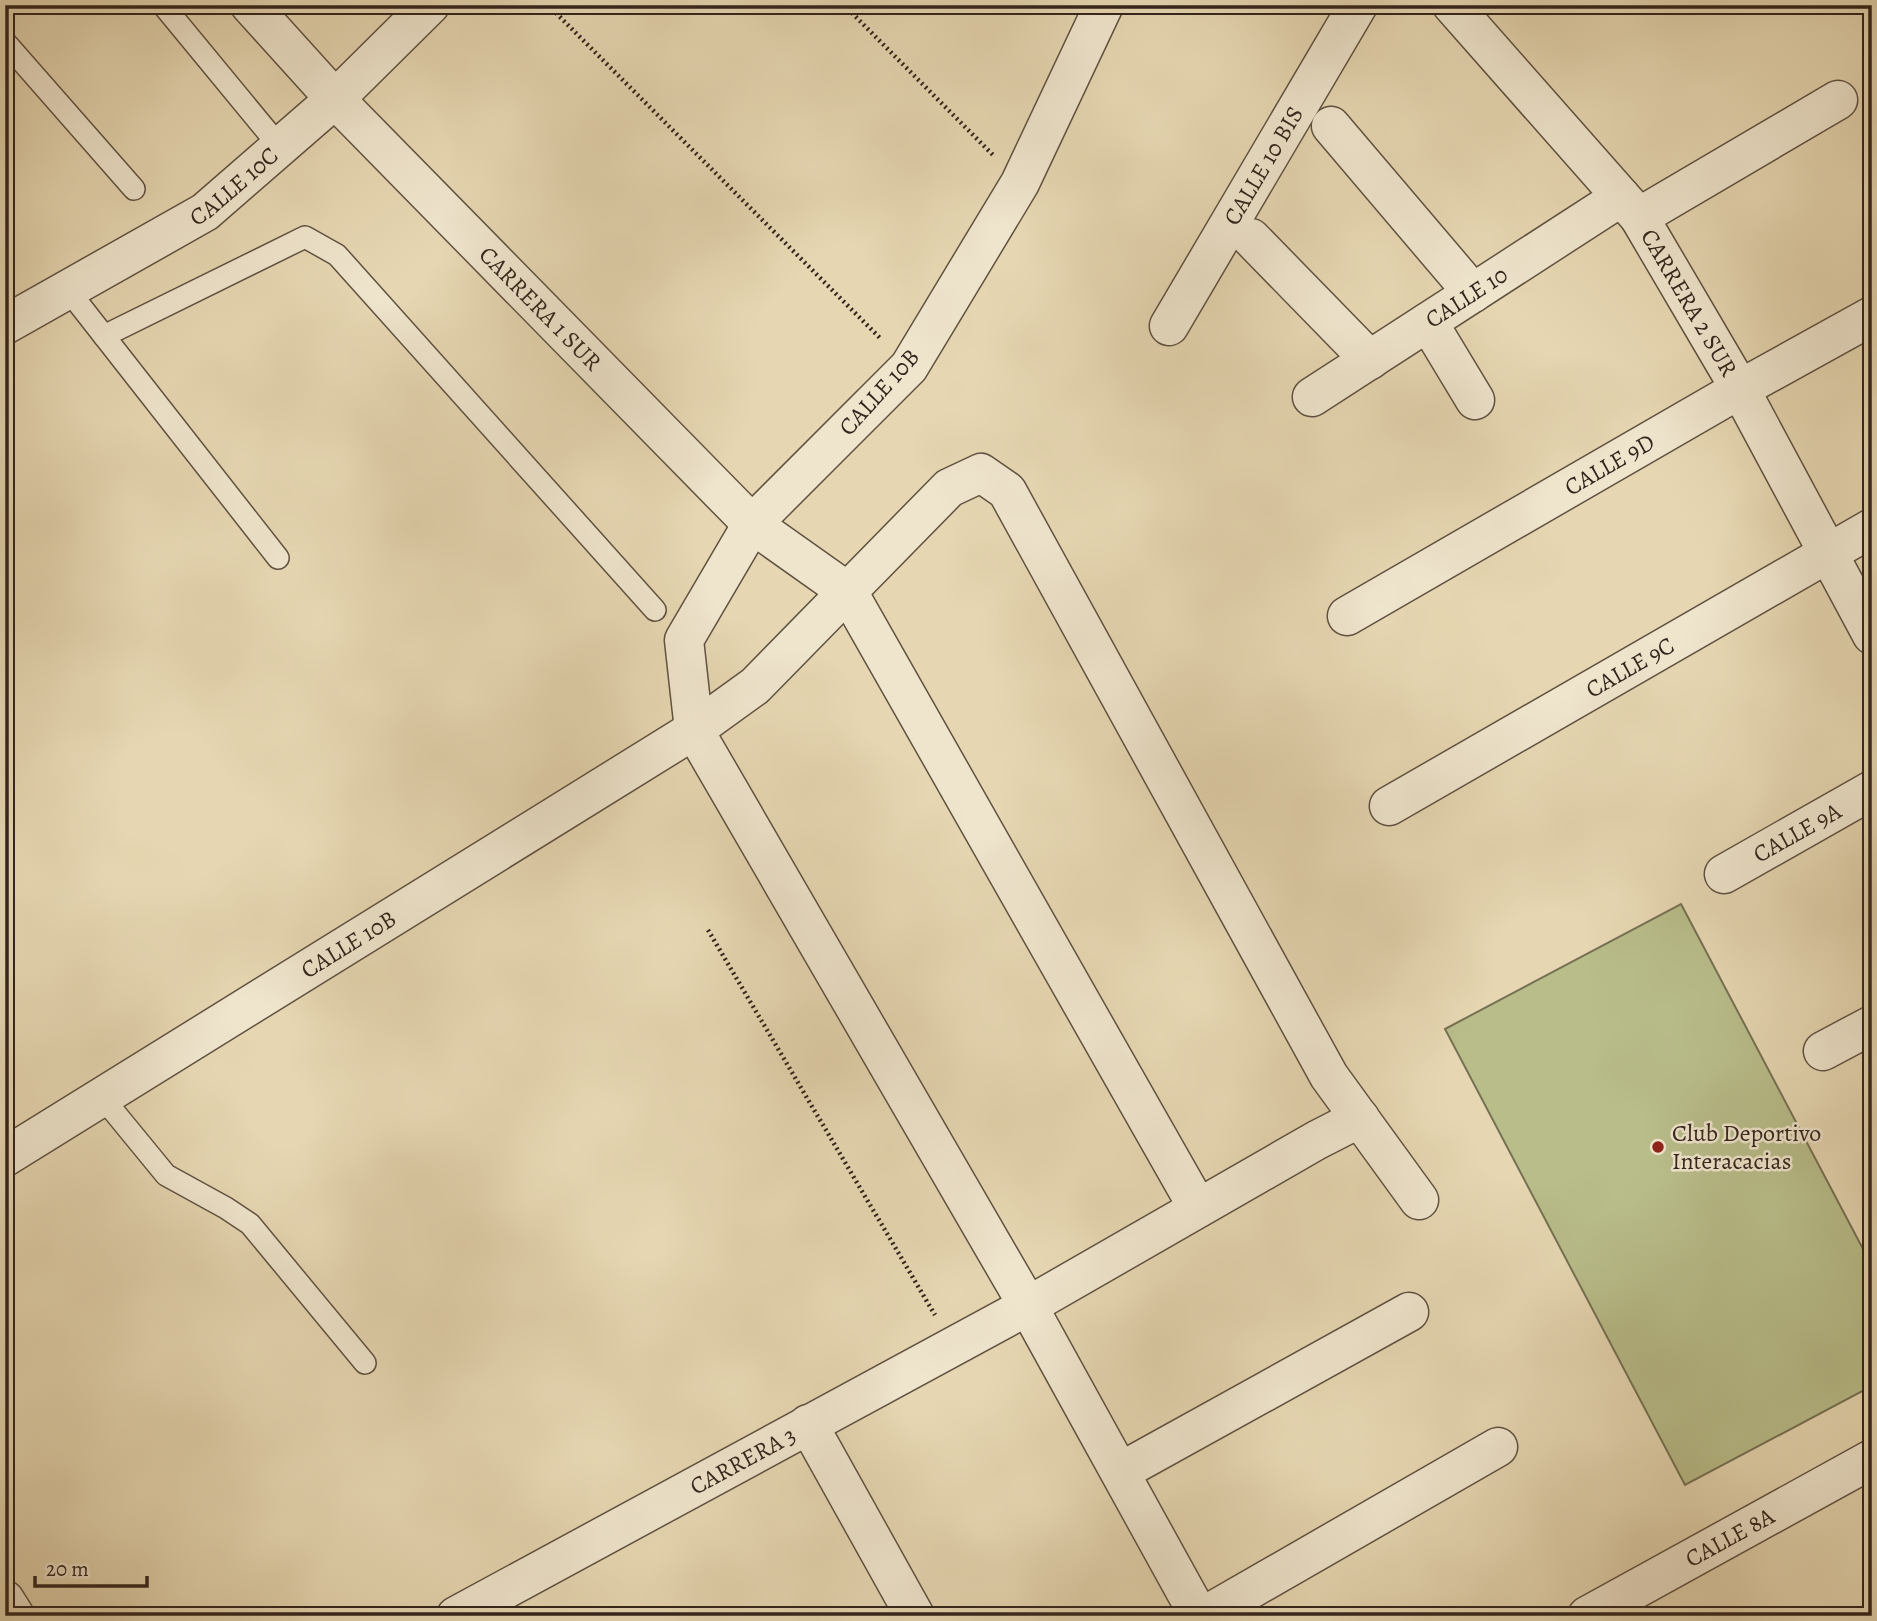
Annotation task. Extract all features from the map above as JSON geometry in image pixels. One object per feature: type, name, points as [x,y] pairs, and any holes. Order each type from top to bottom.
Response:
[{"type":"street","name":"CARRERA 1 SUR","points":[[250,5],[335,99],[752,524],[848,592]]},
{"type":"street","name":"CALLE 10C","points":[[5,325],[205,212],[335,99],[430,5]]},
{"type":"street","name":"CALLE 10B","points":[[694,730],[684,640],[752,524],[909,367],[1020,183],[1104,5]]},
{"type":"street","name":"CALLE 10 BIS","points":[[1170,326],[1358,5]]},
{"type":"street","name":"CARRERA 2 SUR","points":[[1452,5],[1630,207],[1740,389],[1872,635]]},
{"type":"street","name":"CALLE 10","points":[[1312,397],[1473,293],[1630,207],[1838,100]]},
{"type":"street","points":[[1331,126],[1473,293]]},
{"type":"street","points":[[1251,238],[1370,360]]},
{"type":"street","name":"CALLE 9D","points":[[1347,615],[1872,316]]},
{"type":"street","points":[[1428,322],[1475,400]]},
{"type":"street","name":"CALLE 10B","points":[[5,1157],[694,730],[755,686],[949,488],[981,473],[1007,491],[1329,1076],[1360,1118]]},
{"type":"street","name":"CALLE 9C","points":[[1389,806],[1872,528]]},
{"type":"street","points":[[848,592],[1198,1208]]},
{"type":"street","points":[[694,730],[1028,1306],[1202,1616],[1498,1447]]},
{"type":"street","name":"CALLE 9A","points":[[1724,874],[1872,790]]},
{"type":"street","points":[[1823,1051],[1872,1025]]},
{"type":"street","points":[[1360,1118],[1419,1200]]},
{"type":"street","name":"CARRERA 3","points":[[456,1616],[1028,1306],[1317,1139],[1360,1118]]},
{"type":"street","points":[[1120,1472],[1409,1312]]},
{"type":"street","points":[[807,1424],[915,1616]]},
{"type":"street","name":"CALLE 8A","points":[[1587,1616],[1872,1459]]},
{"type":"street","points":[[5,1600],[15,1616]]},
{"type":"lane","points":[[163,5],[279,147]]},
{"type":"lane","points":[[5,41],[134,189]]},
{"type":"lane","points":[[104,336],[304,237],[337,255],[655,610]]},
{"type":"lane","points":[[68,290],[278,558]]},
{"type":"lane","points":[[102,1097],[166,1175],[250,1224],[365,1363]]},
{"type":"path","points":[[548,5],[909,367]]},
{"type":"path","points":[[844,5],[1020,183]]},
{"type":"path","points":[[708,930],[953,1346]]},
{"type":"green space","name":"Club Deportivo Interacacias","points":[[1681,904],[1872,1266],[1872,1386],[1685,1485],[1445,1029]]},
{"type":"place","name":"Club Deportivo Interacacias","points":[[1658,1147]]}]
